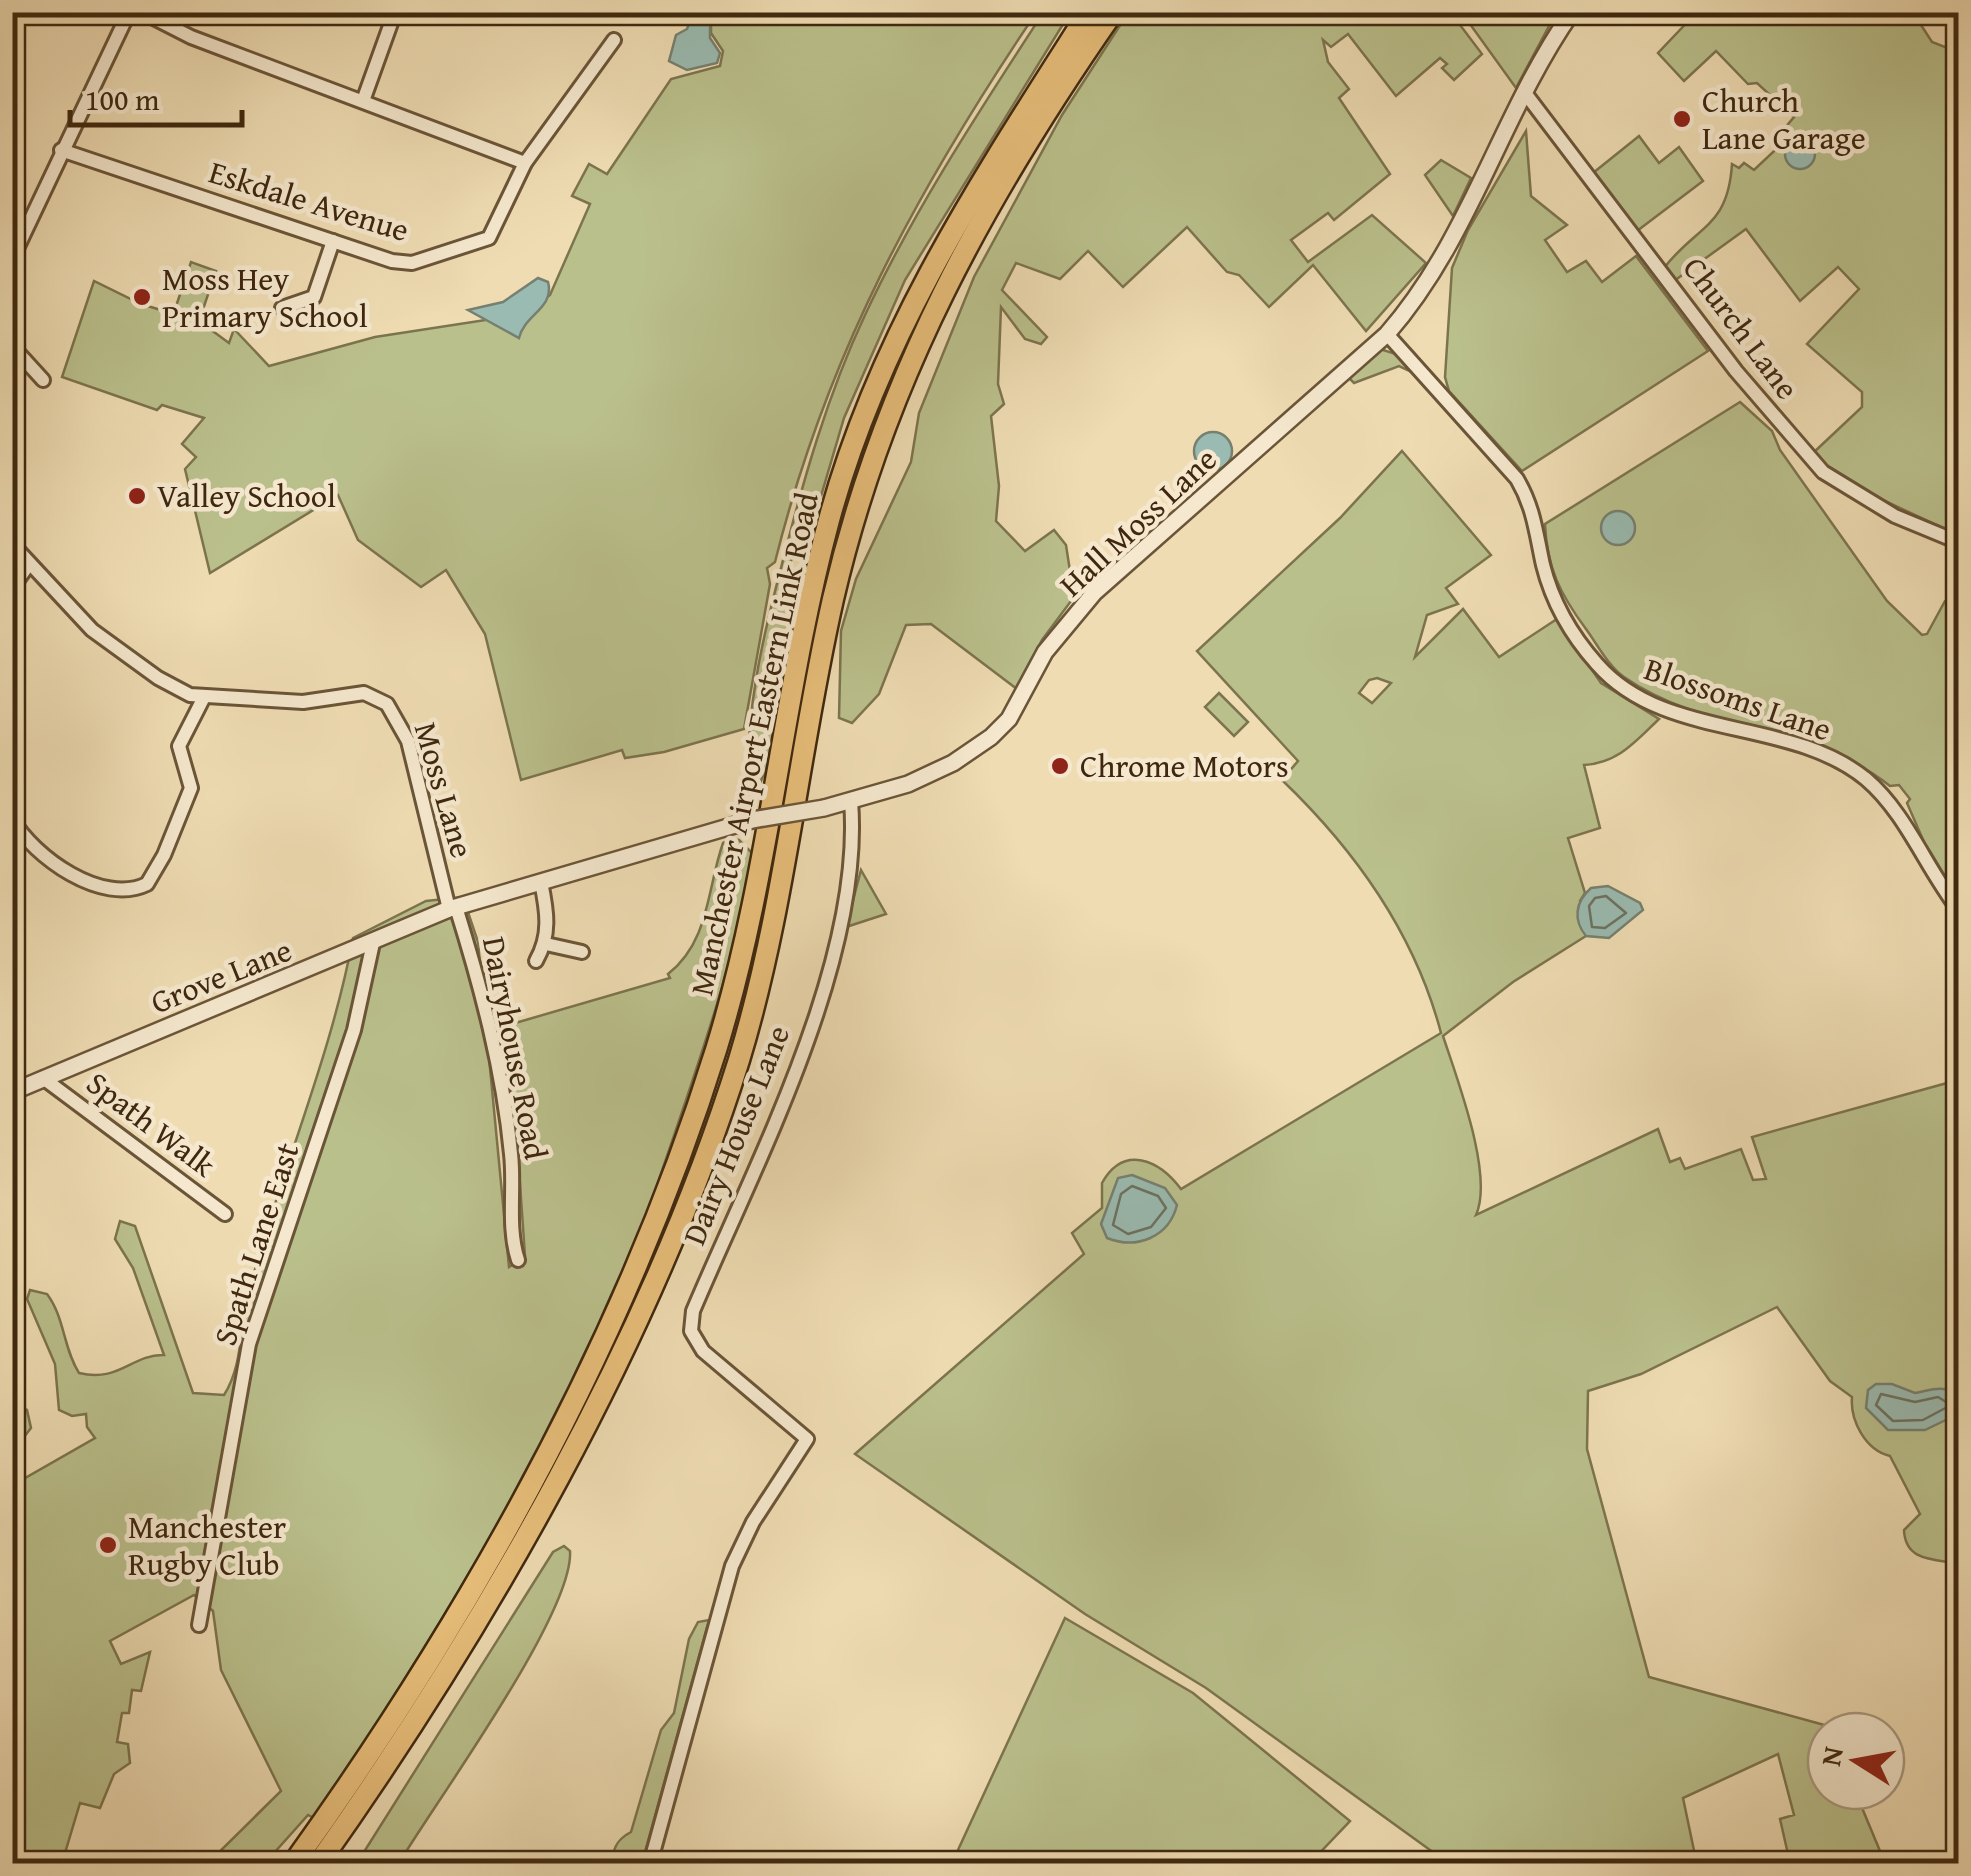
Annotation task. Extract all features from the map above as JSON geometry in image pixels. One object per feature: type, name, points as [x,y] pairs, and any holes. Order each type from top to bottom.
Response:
[{"type":"highway","name":"Manchester Airport Eastern Link Road","points":[[293,1864],[383,1730],[482,1568],[585,1376],[646,1244],[698,1105],[733,995],[758,893],[829,520],[872,391],[911,302],[977,186],[1089,12]]},
{"type":"highway","name":"Manchester Airport Eastern Link Road","points":[[318,1864],[499,1580],[602,1388],[680,1224],[722,1112],[765,966],[833,601],[879,443],[926,324],[973,231],[1033,127],[1113,12]]},
{"type":"street","points":[[12,258],[129,12]]},
{"type":"street","points":[[142,12],[191,37],[525,163]]},
{"type":"street","points":[[363,101],[395,12]]},
{"type":"street","name":"Hall Moss Lane","points":[[452,908],[752,820],[851,802],[938,771],[991,737],[1008,719],[1045,652],[1094,594],[1387,334],[1425,290],[1454,241],[1543,54],[1572,12]]},
{"type":"street","name":"Eskdale Avenue","points":[[61,150],[403,264],[484,242],[493,234],[525,163],[614,40]]},
{"type":"street","name":"Church Lane","points":[[1525,93],[1736,372],[1824,472],[1891,514],[1958,542]]},
{"type":"street","points":[[282,308],[314,297],[333,241]]},
{"type":"street","name":"Blossoms Lane","points":[[1387,334],[1517,479],[1533,505],[1550,588],[1574,634],[1596,664],[1618,686],[1652,703],[1707,724],[1807,750],[1865,778],[1884,799],[1958,908]]},
{"type":"street","points":[[12,346],[42,380]]},
{"type":"street","name":"Moss Lane","points":[[12,544],[83,622],[158,678],[190,695],[303,702],[364,692],[388,704],[408,741],[452,908]]},
{"type":"street","points":[[12,588],[29,564]]},
{"type":"street","points":[[12,818],[38,851],[82,877],[124,890],[147,884],[164,855],[191,788],[179,746],[204,696]]},
{"type":"street","name":"Dairy House Lane","points":[[650,1864],[732,1566],[753,1522],[806,1439],[703,1351],[691,1330],[693,1311],[742,1204],[830,966],[850,865],[851,802]]},
{"type":"street","points":[[536,961],[546,944],[548,914],[541,882]]},
{"type":"street","name":"Grove Lane","points":[[12,1092],[452,908]]},
{"type":"street","name":"Dairyhouse Road","points":[[452,908],[504,1100],[518,1260]]},
{"type":"street","name":"Spath Lane East","points":[[200,1625],[249,1344],[354,1030],[373,943]]},
{"type":"street","points":[[546,944],[582,952]]},
{"type":"street","name":"Spath Walk","points":[[43,1078],[225,1214]]},
{"type":"green space","points":[[1697,12],[1925,13],[1921,25],[1932,42],[1958,52],[1958,535],[1857,488],[1812,454],[1862,407],[1862,392],[1807,344],[1859,289],[1838,267],[1800,301],[1746,229],[1674,281],[1664,268],[1717,214],[1729,185],[1732,164],[1739,168],[1744,163],[1754,170],[1790,136],[1784,129],[1794,117],[1757,83],[1748,84],[1716,51],[1684,81],[1658,53]]},
{"type":"green space","points":[[711,13],[1036,13],[952,144],[880,276],[849,344],[796,486],[775,562],[767,568],[770,584],[744,729],[664,752],[625,758],[622,750],[521,780],[485,634],[446,570],[421,587],[358,540],[338,495],[210,573],[185,469],[196,457],[182,444],[204,418],[162,405],[157,410],[62,377],[94,281],[141,304],[194,320],[174,312],[191,262],[216,271],[199,321],[229,343],[234,329],[269,366],[375,337],[525,314],[550,295],[590,204],[572,196],[589,164],[607,174],[671,79],[720,66],[723,51],[711,33]]},
{"type":"green space","points":[[1043,13],[1070,13],[905,280],[844,418],[806,547],[793,555],[787,572],[797,594],[774,751],[754,797],[749,793],[749,736],[761,651],[798,503],[839,376],[905,237]]},
{"type":"green space","points":[[1128,13],[1451,13],[1482,54],[1454,80],[1442,68],[1447,64],[1440,58],[1396,96],[1348,34],[1331,47],[1323,40],[1328,62],[1349,89],[1339,98],[1390,174],[1334,220],[1328,213],[1291,240],[1308,262],[1372,215],[1426,263],[1366,331],[1313,265],[1269,307],[1239,275],[1227,272],[1187,227],[1123,287],[1088,251],[1060,279],[1016,263],[1002,290],[1047,337],[1041,344],[1025,339],[1001,307],[998,384],[1004,404],[991,416],[999,486],[996,521],[1025,551],[1054,530],[1066,545],[1074,597],[1042,640],[1017,689],[931,624],[906,625],[879,694],[852,723],[839,718],[841,631],[856,579],[911,462],[919,413],[974,277],[1062,115]]},
{"type":"green space","points":[[1462,13],[1556,13],[1516,88]]},
{"type":"green space","points":[[1526,131],[1531,196],[1567,225],[1545,240],[1567,272],[1586,261],[1602,282],[1636,256],[1708,351],[1522,471],[1449,391],[1445,377],[1452,268],[1468,230]]},
{"type":"green space","points":[[1639,136],[1659,163],[1679,147],[1703,181],[1637,231],[1593,173]]},
{"type":"green space","points":[[1441,160],[1471,178],[1453,216],[1425,175]]},
{"type":"green space","points":[[1380,349],[1399,355],[1414,373],[1399,366],[1354,383],[1349,378]]},
{"type":"green space","points":[[1740,402],[1772,431],[1780,450],[1887,601],[1922,635],[1927,634],[1945,601],[1958,597],[1958,895],[1934,865],[1907,803],[1910,799],[1899,785],[1890,786],[1861,766],[1829,752],[1690,710],[1624,677],[1604,655],[1556,580],[1545,524]]},
{"type":"green space","points":[[1402,451],[1491,555],[1446,588],[1458,604],[1427,615],[1415,657],[1463,609],[1499,657],[1557,619],[1601,683],[1659,719],[1616,756],[1584,765],[1600,828],[1568,838],[1585,893],[1580,901],[1586,936],[1513,982],[1443,1036],[1477,1152],[1480,1198],[1476,1215],[1658,1129],[1670,1162],[1680,1158],[1685,1169],[1741,1149],[1753,1180],[1766,1179],[1752,1137],[1958,1080],[1958,1580],[1948,1562],[1925,1558],[1908,1546],[1904,1530],[1920,1514],[1890,1456],[1866,1441],[1857,1424],[1852,1397],[1830,1381],[1777,1307],[1641,1374],[1588,1391],[1587,1449],[1649,1677],[1806,1720],[1806,1811],[1863,1811],[1885,1863],[1790,1863],[1780,1819],[1794,1815],[1778,1754],[1683,1798],[1696,1860],[1448,1863],[1206,1688],[1085,1614],[855,1454],[1084,1254],[1072,1233],[1102,1208],[1102,1183],[1121,1163],[1142,1160],[1152,1164],[1181,1189],[1441,1033],[1415,962],[1379,896],[1334,835],[1282,780],[1298,761],[1197,651],[1340,518]],"holes":[[[1377,678],[1391,683],[1372,703],[1359,693],[1369,680]]]},
{"type":"green space","points":[[1219,693],[1248,722],[1234,736],[1205,707]]},
{"type":"green space","points":[[739,840],[757,858],[748,896],[704,1045],[618,1294],[508,1508],[316,1819],[308,1815],[265,1863],[208,1863],[281,1791],[221,1670],[213,1611],[194,1595],[110,1641],[121,1664],[150,1652],[141,1691],[132,1690],[129,1713],[122,1713],[117,1742],[128,1744],[130,1763],[114,1774],[100,1808],[80,1803],[62,1863],[13,1864],[13,1485],[95,1438],[87,1427],[86,1414],[72,1416],[59,1410],[55,1364],[27,1299],[30,1290],[47,1294],[53,1303],[79,1373],[105,1374],[164,1355],[133,1268],[115,1239],[120,1221],[135,1226],[193,1393],[224,1395],[237,1361],[247,1299],[318,1075],[353,938],[426,901],[463,897],[478,942],[509,1267],[525,1256],[516,1126],[498,1028],[670,978],[668,974],[682,961],[700,930],[723,843]]},
{"type":"green space","points":[[861,870],[886,914],[846,927]]},
{"type":"green space","points":[[13,1404],[27,1410],[31,1428],[13,1451]]},
{"type":"green space","points":[[564,1546],[570,1551],[565,1580],[550,1617],[500,1707],[399,1863],[357,1863],[553,1552]]},
{"type":"green space","points":[[1065,1618],[1193,1693],[1350,1821],[1310,1863],[952,1863]]},
{"type":"green space","points":[[709,1620],[642,1863],[614,1863],[616,1845],[631,1832],[661,1730],[674,1713],[689,1639],[698,1622]]},
{"type":"water","points":[[693,13],[710,15],[710,38],[720,53],[717,63],[687,70],[669,61],[676,35],[687,29]]},
{"type":"water","points":[[1800,139],[1811,143],[1815,154],[1811,165],[1800,169],[1789,165],[1785,154],[1789,143]]},
{"type":"water","points":[[538,278],[548,282],[547,298],[519,338],[468,310],[503,302]]},
{"type":"water","points":[[1213,432],[1227,437],[1232,451],[1227,465],[1213,470],[1199,465],[1194,451],[1199,437]]},
{"type":"water","points":[[1618,511],[1630,516],[1635,528],[1630,540],[1618,545],[1606,540],[1601,528],[1606,516]]},
{"type":"water","points":[[1608,886],[1640,903],[1643,910],[1609,938],[1586,936],[1579,924],[1579,905],[1591,888]]},
{"type":"water","points":[[1132,1175],[1165,1188],[1177,1205],[1173,1216],[1150,1238],[1129,1242],[1107,1238],[1101,1224],[1118,1178]]},
{"type":"water","points":[[1876,1384],[1892,1384],[1915,1393],[1947,1390],[1958,1395],[1958,1414],[1925,1430],[1888,1430],[1866,1408],[1868,1390]]},
{"type":"place","name":"Church Lane Garage","points":[[1682,119]]},
{"type":"place","name":"Moss Hey Primary School","points":[[142,297]]},
{"type":"place","name":"Valley School","points":[[137,496]]},
{"type":"place","name":"Chrome Motors","points":[[1060,766]]},
{"type":"place","name":"Manchester Rugby Club","points":[[108,1545]]}]
